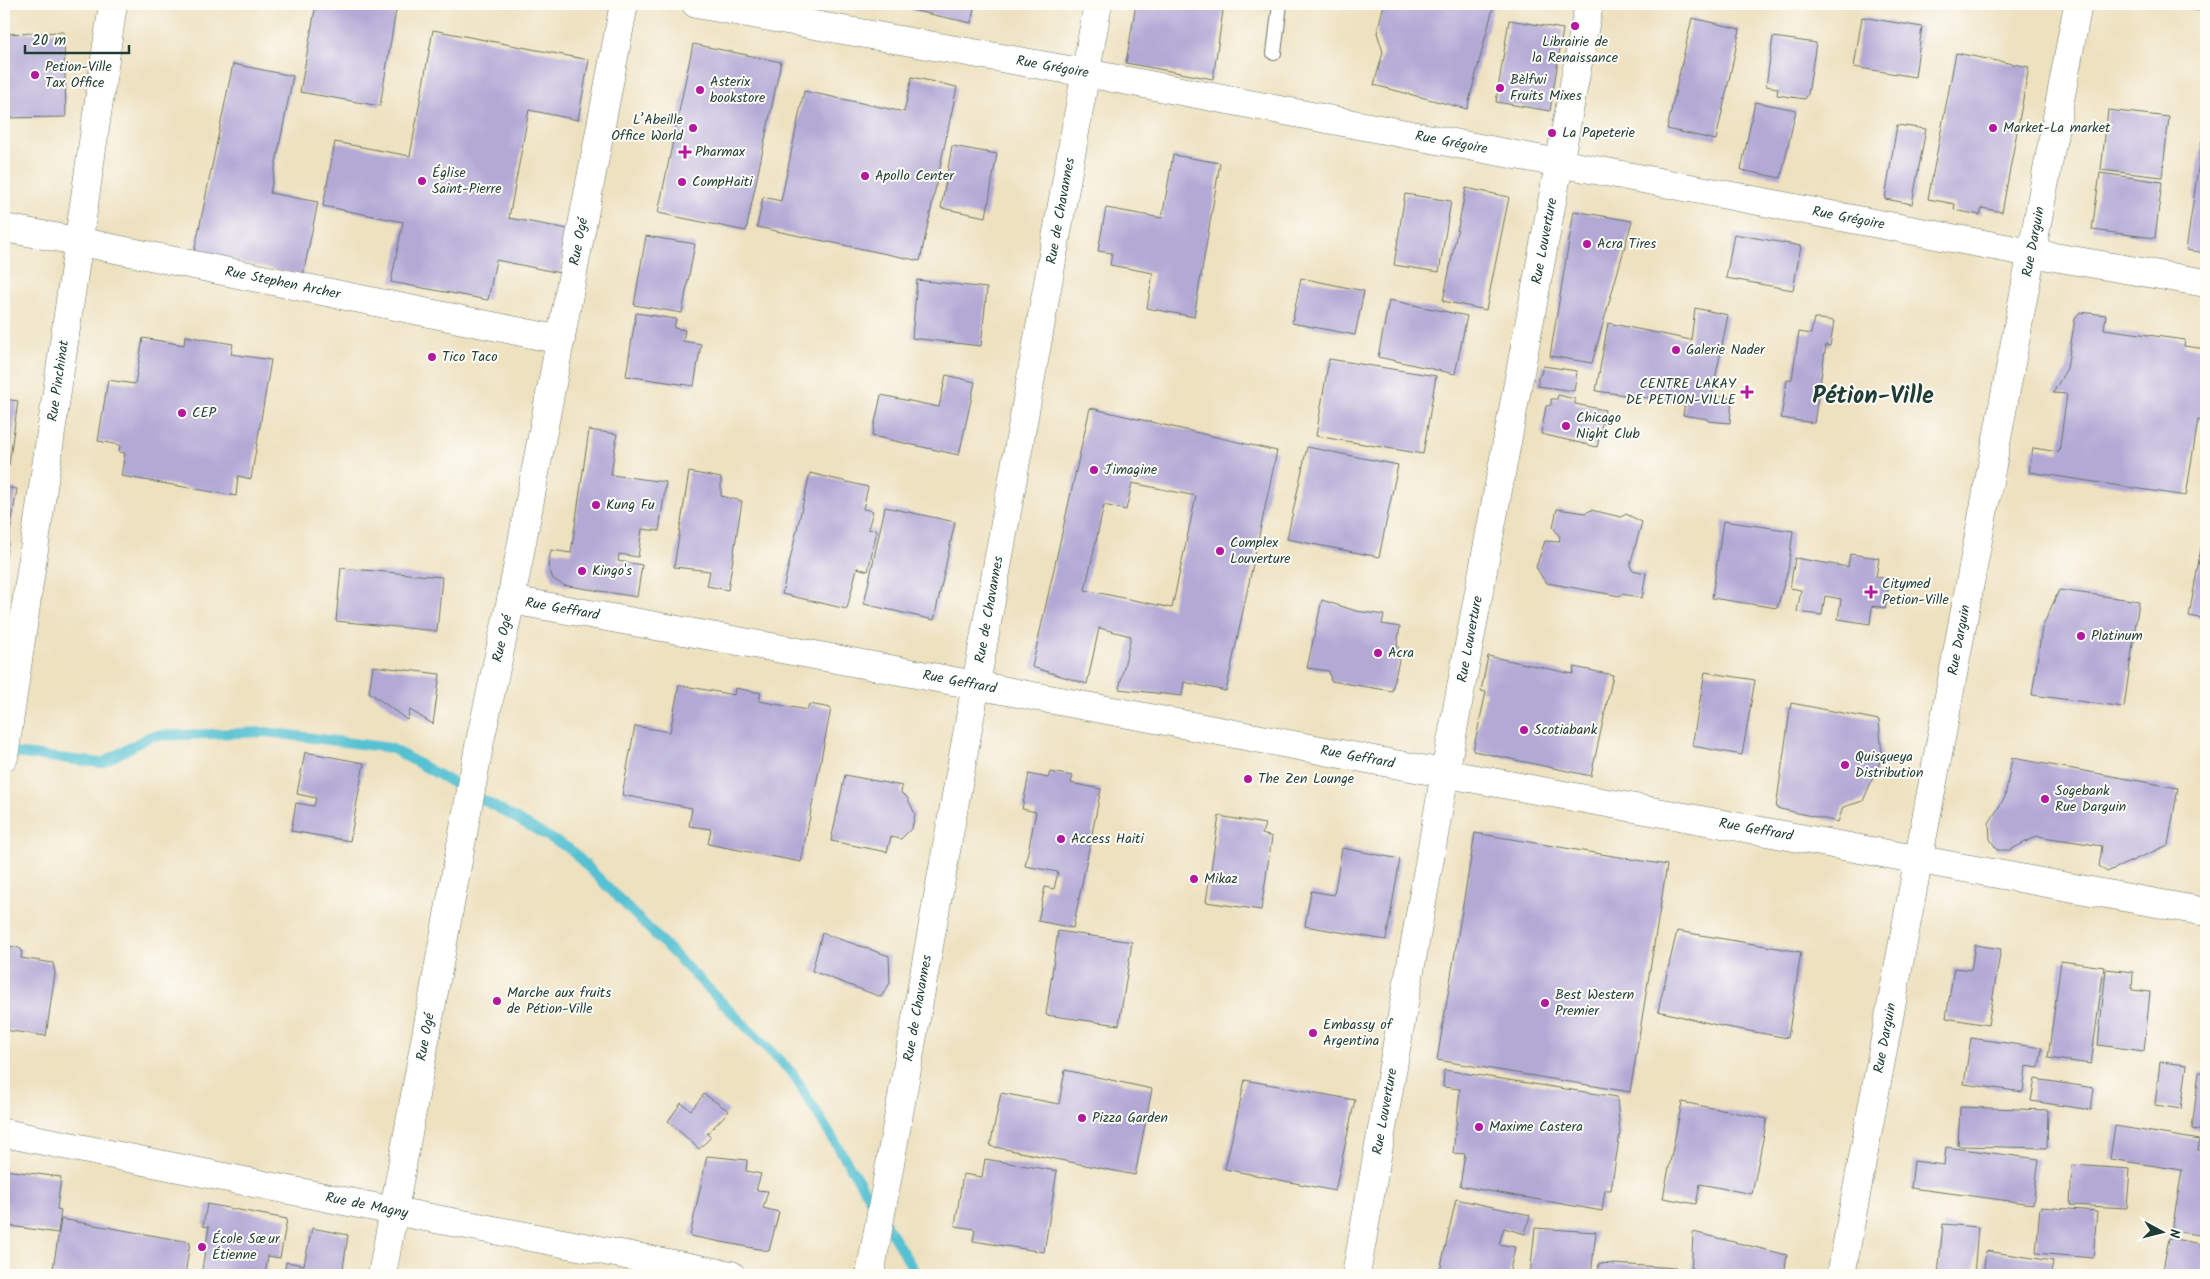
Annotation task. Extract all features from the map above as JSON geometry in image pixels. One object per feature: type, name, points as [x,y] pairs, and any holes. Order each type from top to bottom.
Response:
[{"type":"street","name":"Rue Pinchinat","points":[[4,757],[77,241],[113,4]]},
{"type":"street","name":"Rue Ogé","points":[[382,1275],[480,741],[511,600],[624,4]]},
{"type":"street","name":"Rue Grégoire","points":[[696,4],[1086,73],[2031,253],[2206,283]]},
{"type":"street","name":"Rue de Chavannes","points":[[870,1275],[1098,4]]},
{"type":"street","name":"Rue Louverture","points":[[1356,1275],[1445,773],[1590,4]]},
{"type":"street","name":"Rue Darguin","points":[[1841,1275],[2078,4]]},
{"type":"street","name":"Rue Stephen Archer","points":[[4,228],[77,241],[561,340]]},
{"type":"street","name":"Rue Geffrard","points":[[511,600],[976,684],[1445,773],[2206,912]]},
{"type":"street","name":"Rue de Magny","points":[[4,1132],[394,1211],[731,1275]]},
{"type":"lane","points":[[1274,52],[1280,4]]},
{"type":"building","points":[[316,4],[397,4],[380,106],[300,92]]},
{"type":"building","points":[[855,4],[875,4],[874,8]]},
{"type":"building","points":[[913,4],[975,4],[971,23],[911,10]]},
{"type":"building","points":[[1136,4],[1224,4],[1213,79],[1126,63]]},
{"type":"building","points":[[1384,4],[1494,4],[1467,109],[1374,85],[1383,52],[1377,33]]},
{"type":"building","points":[[2180,4],[2206,4],[2206,12],[2180,7]]},
{"type":"building","points":[[1862,17],[1922,27],[1915,77],[1854,67]]},
{"type":"building","points":[[1692,18],[1740,29],[1716,140],[1667,129]]},
{"type":"building","points":[[1509,20],[1563,29],[1550,111],[1496,102]]},
{"type":"building","name":"Église Saint-Pierre","points":[[433,30],[589,60],[578,120],[529,110],[509,218],[568,229],[560,273],[496,260],[488,300],[391,282],[403,222],[323,206],[335,142],[410,156]]},
{"type":"building","name":"Petion-Ville Tax Office","points":[[64,32],[66,117],[4,118],[4,34]]},
{"type":"building","points":[[1773,37],[1816,43],[1808,94],[1805,99],[1777,95],[1778,88],[1766,86]]},
{"type":"building","points":[[693,44],[781,62],[746,231],[658,213]]},
{"type":"building","points":[[1956,53],[2029,67],[2002,212],[1982,208],[1980,215],[1954,210],[1955,204],[1928,199]]},
{"type":"building","points":[[233,64],[293,76],[270,193],[318,202],[303,275],[194,253]]},
{"type":"building","points":[[912,77],[957,87],[920,261],[757,227],[763,197],[781,201],[804,91],[904,112]]},
{"type":"building","points":[[1755,102],[1796,110],[1781,178],[1741,170]]},
{"type":"building","points":[[2108,110],[2169,117],[2162,177],[2101,170]]},
{"type":"building","points":[[1897,125],[1926,129],[1912,204],[1885,199]]},
{"type":"building","points":[[2203,135],[2206,136],[2206,253],[2186,250]]},
{"type":"building","points":[[952,146],[997,154],[986,217],[941,208]]},
{"type":"building","points":[[1173,155],[1220,163],[1194,317],[1147,308],[1153,273],[1110,265],[1112,253],[1098,251],[1106,208],[1162,218]]},
{"type":"building","points":[[2100,173],[2162,182],[2155,238],[2092,230]]},
{"type":"building","points":[[1466,188],[1509,197],[1486,310],[1443,301]]},
{"type":"building","points":[[1405,194],[1451,201],[1439,272],[1394,265]]},
{"type":"building","points":[[1574,211],[1632,221],[1592,363],[1550,356]]},
{"type":"building","points":[[1734,234],[1801,246],[1793,290],[1726,278]]},
{"type":"building","points":[[646,236],[695,244],[682,313],[634,305]]},
{"type":"building","points":[[1301,278],[1364,291],[1355,335],[1292,323]]},
{"type":"building","points":[[917,280],[987,288],[981,346],[912,338]]},
{"type":"building","points":[[1389,300],[1467,316],[1455,374],[1378,357]]},
{"type":"building","points":[[1695,308],[1728,315],[1712,395],[1732,398],[1730,423],[1708,421],[1707,419],[1683,415],[1685,403],[1596,391],[1608,323],[1691,340]]},
{"type":"building","points":[[2080,312],[2106,315],[2104,329],[2185,340],[2184,346],[2206,349],[2201,402],[2206,403],[2203,421],[2198,420],[2186,496],[2029,472],[2033,448],[2059,452],[2067,394],[2053,393],[2067,368],[2075,318]]},
{"type":"building","points":[[636,313],[676,319],[674,328],[685,330],[683,341],[701,344],[694,386],[626,376]]},
{"type":"building","points":[[1814,318],[1834,321],[1830,346],[1826,345],[1814,423],[1781,418],[1787,380],[1792,379],[1799,332],[1811,334]]},
{"type":"building","name":"CEP","points":[[185,336],[233,344],[231,354],[271,360],[251,479],[238,476],[236,496],[121,476],[125,453],[119,452],[120,445],[98,441],[108,380],[135,384],[143,338],[184,345]]},
{"type":"building","points":[[1329,359],[1436,376],[1423,454],[1316,436]]},
{"type":"building","points":[[1543,366],[1577,371],[1574,391],[1538,386],[1538,377]]},
{"type":"building","points":[[946,375],[975,382],[959,455],[872,436],[881,395],[939,407]]},
{"type":"building","points":[[1558,395],[1575,399],[1575,404],[1605,410],[1597,447],[1541,434],[1546,406],[1551,405],[1551,399],[1557,399]]},
{"type":"building","points":[[4,399],[18,401],[9,465],[4,464]]},
{"type":"building","name":"Complex Louverture","points":[[1090,408],[1277,451],[1226,691],[1184,682],[1182,696],[1119,689],[1131,636],[1099,628],[1087,684],[1032,667]],"holes":[[[1132,483],[1196,496],[1172,608],[1085,590],[1104,505],[1126,510]]]},
{"type":"building","points":[[589,430],[617,434],[611,475],[666,482],[659,531],[642,529],[638,557],[619,554],[618,561],[642,565],[637,597],[563,585],[553,579],[548,566],[551,550],[571,553]]},
{"type":"building","points":[[1307,447],[1398,465],[1379,557],[1287,539]]},
{"type":"building","points":[[689,472],[721,478],[721,496],[742,501],[728,590],[707,586],[710,571],[674,567]]},
{"type":"building","points":[[810,473],[868,487],[863,509],[873,511],[868,529],[877,530],[868,571],[857,568],[847,609],[782,594]]},
{"type":"building","points":[[4,487],[17,489],[5,562],[4,562]]},
{"type":"building","points":[[885,507],[955,522],[934,620],[864,604]]},
{"type":"building","points":[[1557,509],[1586,513],[1591,510],[1621,517],[1626,514],[1642,522],[1630,565],[1632,570],[1646,573],[1642,598],[1547,583],[1536,567],[1545,541],[1559,542],[1560,537],[1553,527]]},
{"type":"building","points":[[1723,521],[1793,531],[1788,570],[1777,608],[1712,598]]},
{"type":"building","points":[[2206,526],[2206,619],[2189,616]]},
{"type":"building","points":[[1850,554],[1879,558],[1876,577],[1890,579],[1885,608],[1872,606],[1870,624],[1838,619],[1841,599],[1825,596],[1822,615],[1797,612],[1801,590],[1790,588],[1795,558],[1848,567]]},
{"type":"building","points":[[341,568],[442,577],[437,631],[336,621]]},
{"type":"building","points":[[2059,590],[2139,601],[2124,707],[2032,695],[2042,628]]},
{"type":"building","points":[[1322,600],[1356,611],[1384,615],[1382,624],[1400,627],[1397,646],[1401,651],[1392,691],[1331,681],[1329,671],[1307,668]]},
{"type":"building","points":[[1488,656],[1573,674],[1574,667],[1613,675],[1591,776],[1473,751],[1486,692],[1481,691]]},
{"type":"building","points":[[373,666],[440,674],[433,724],[410,710],[407,720],[369,692]]},
{"type":"building","points":[[1705,672],[1755,680],[1742,755],[1692,746]]},
{"type":"building","points":[[679,685],[734,695],[735,688],[761,693],[759,701],[807,710],[809,704],[831,708],[801,862],[708,844],[711,829],[689,826],[692,808],[622,795],[635,726],[670,732]]},
{"type":"building","points":[[1791,703],[1879,720],[1882,757],[1863,801],[1843,807],[1838,822],[1776,808]]},
{"type":"building","points":[[305,752],[364,763],[350,841],[291,831],[296,803],[314,806],[316,798],[297,794]]},
{"type":"building","points":[[2012,758],[2178,788],[2168,845],[2107,872],[2099,866],[2102,846],[2037,836],[2010,850],[1997,850],[1990,839],[1989,823],[2005,797]]},
{"type":"building","name":"Access Haiti","points":[[1050,772],[1073,776],[1071,783],[1101,789],[1073,928],[1038,921],[1045,887],[1054,889],[1058,872],[1025,866],[1036,812],[1022,809],[1029,774],[1048,778]]},
{"type":"building","points":[[845,775],[902,786],[901,793],[907,797],[915,814],[912,828],[901,839],[891,837],[887,852],[831,841]]},
{"type":"building","points":[[1219,816],[1265,824],[1262,834],[1272,837],[1261,910],[1206,902]]},
{"type":"building","name":"Best Western Premier","points":[[1475,833],[1667,865],[1630,1092],[1437,1060]]},
{"type":"building","points":[[1342,848],[1400,859],[1386,940],[1305,926],[1311,891],[1334,895]]},
{"type":"building","points":[[1058,931],[1132,942],[1119,1025],[1046,1015]]},
{"type":"building","points":[[1677,931],[1801,952],[1788,1038],[1721,1026],[1658,1011]]},
{"type":"building","points":[[822,933],[889,956],[890,983],[881,997],[812,971]]},
{"type":"building","points":[[1975,945],[2001,949],[1988,1025],[1946,1018],[1954,968],[1971,970]]},
{"type":"building","points":[[4,946],[17,947],[22,950],[21,958],[53,963],[55,973],[46,1036],[4,1030]]},
{"type":"building","points":[[2061,961],[2104,967],[2091,1064],[2048,1058]]},
{"type":"building","points":[[2106,969],[2133,972],[2132,990],[2150,992],[2144,1051],[2098,1045]]},
{"type":"building","points":[[1971,1038],[2042,1048],[2039,1068],[2026,1066],[2023,1092],[1964,1084]]},
{"type":"building","points":[[2160,1062],[2187,1065],[2181,1109],[2155,1105]]},
{"type":"building","points":[[1065,1070],[1152,1089],[1135,1175],[990,1146],[1001,1093],[1059,1104]]},
{"type":"building","points":[[1444,1070],[1617,1097],[1620,1133],[1611,1190],[1605,1190],[1602,1211],[1460,1186],[1465,1154],[1453,1153],[1460,1089],[1443,1087]]},
{"type":"building","points":[[2199,1072],[2206,1073],[2205,1131],[2192,1129]]},
{"type":"building","points":[[2035,1079],[2094,1088],[2091,1110],[2031,1101]]},
{"type":"building","points":[[1245,1080],[1355,1100],[1335,1191],[1225,1169]]},
{"type":"building","points":[[704,1094],[729,1111],[707,1134],[711,1137],[699,1149],[668,1121],[681,1103],[691,1110]]},
{"type":"building","points":[[1682,1102],[1767,1119],[1752,1194],[1700,1184],[1696,1204],[1663,1198]]},
{"type":"building","points":[[1960,1107],[2048,1110],[2047,1148],[1958,1146]]},
{"type":"building","points":[[2115,1126],[2200,1140],[2198,1150],[2206,1151],[2206,1236],[2172,1231],[2182,1170],[2110,1159]]},
{"type":"building","points":[[1946,1147],[2039,1159],[2033,1204],[1911,1188],[1914,1161],[1944,1165]]},
{"type":"building","points":[[707,1156],[747,1160],[746,1171],[761,1174],[756,1190],[768,1191],[763,1208],[779,1212],[769,1251],[690,1236]]},
{"type":"building","points":[[985,1159],[1057,1171],[1044,1252],[973,1241],[975,1229],[955,1226],[963,1174],[982,1177]]},
{"type":"building","points":[[2072,1165],[2130,1169],[2127,1208],[2070,1205]]},
{"type":"building","points":[[4,1170],[61,1177],[57,1209],[61,1210],[58,1233],[4,1225]]},
{"type":"building","points":[[1456,1199],[1530,1215],[1525,1234],[1504,1228],[1499,1244],[1515,1247],[1509,1275],[1439,1275]]},
{"type":"building","points":[[207,1204],[287,1219],[280,1258],[268,1256],[265,1275],[201,1275],[209,1227],[203,1226]]},
{"type":"building","points":[[2040,1207],[2097,1211],[2093,1258],[2036,1253]]},
{"type":"building","points":[[61,1219],[190,1242],[185,1275],[52,1275]]},
{"type":"building","points":[[1943,1224],[1978,1227],[1974,1275],[1938,1275]]},
{"type":"building","points":[[312,1228],[348,1235],[342,1275],[284,1275],[286,1262],[304,1265]]},
{"type":"building","points":[[1535,1228],[1596,1232],[1591,1275],[1530,1275]]},
{"type":"building","points":[[1693,1232],[1787,1255],[1784,1275],[1691,1275]]},
{"type":"building","points":[[2169,1238],[2206,1245],[2203,1275],[2162,1275]]},
{"type":"building","points":[[1986,1251],[2053,1261],[2051,1275],[1983,1275]]},
{"type":"building","points":[[1599,1263],[1676,1268],[1674,1275],[1598,1275]]},
{"type":"waterway","points":[[5,752],[102,763],[151,736],[266,732],[391,748],[570,849],[793,1074],[876,1209]]},
{"type":"waterway","points":[[885,1223],[917,1275]]},
{"type":"place","name":"Librairie de la Renaissance","points":[[1575,26]]},
{"type":"place","name":"Petion-Ville Tax Office","points":[[35,75]]},
{"type":"place","name":"Bèlfwi Fruits Mixes","points":[[1500,88]]},
{"type":"place","name":"Asterix bookstore","points":[[700,90]]},
{"type":"place","name":"L’Abeille Office World","points":[[693,128]]},
{"type":"place","name":"Market-La market","points":[[1993,128]]},
{"type":"place","name":"La Papeterie","points":[[1552,133]]},
{"type":"place","name":"Pharmax","points":[[685,152]]},
{"type":"place","name":"Apollo Center","points":[[865,176]]},
{"type":"place","name":"Église Saint-Pierre","points":[[422,181]]},
{"type":"place","name":"CompHaiti","points":[[682,182]]},
{"type":"place","name":"Acra Tires","points":[[1587,244]]},
{"type":"place","name":"Galerie Nader","points":[[1676,350]]},
{"type":"place","name":"Tico Taco","points":[[432,357]]},
{"type":"place","name":"CENTRE LAKAY DE PETION-VILLE","points":[[1747,392]]},
{"type":"place","name":"CEP","points":[[182,413]]},
{"type":"place","name":"Chicago Night Club","points":[[1566,426]]},
{"type":"place","name":"J'imagine","points":[[1094,470]]},
{"type":"place","name":"Kung Fu","points":[[596,505]]},
{"type":"place","name":"Complex Louverture","points":[[1220,551]]},
{"type":"place","name":"Kingo's","points":[[582,571]]},
{"type":"place","name":"Citymed Petion-Ville","points":[[1871,592]]},
{"type":"place","name":"Platinum","points":[[2081,636]]},
{"type":"place","name":"Acra","points":[[1378,653]]},
{"type":"place","name":"Scotiabank","points":[[1524,730]]},
{"type":"place","name":"Quisqueya Distribution","points":[[1845,765]]},
{"type":"place","name":"The Zen Lounge","points":[[1248,779]]},
{"type":"place","name":"Sogebank Rue Darguin","points":[[2045,799]]},
{"type":"place","name":"Access Haiti","points":[[1061,839]]},
{"type":"place","name":"Mikaz","points":[[1194,879]]},
{"type":"place","name":"Marche aux fruits de Pétion-Ville","points":[[497,1001]]},
{"type":"place","name":"Best Western Premier","points":[[1545,1003]]},
{"type":"place","name":"Embassy of Argentina","points":[[1313,1033]]},
{"type":"place","name":"Pizza Garden","points":[[1082,1118]]},
{"type":"place","name":"Maxime Castera","points":[[1479,1127]]},
{"type":"place","name":"École Sœur Étienne","points":[[202,1247]]},
{"type":"district","name":"Pétion-Ville","points":[[1873,396]]}]
